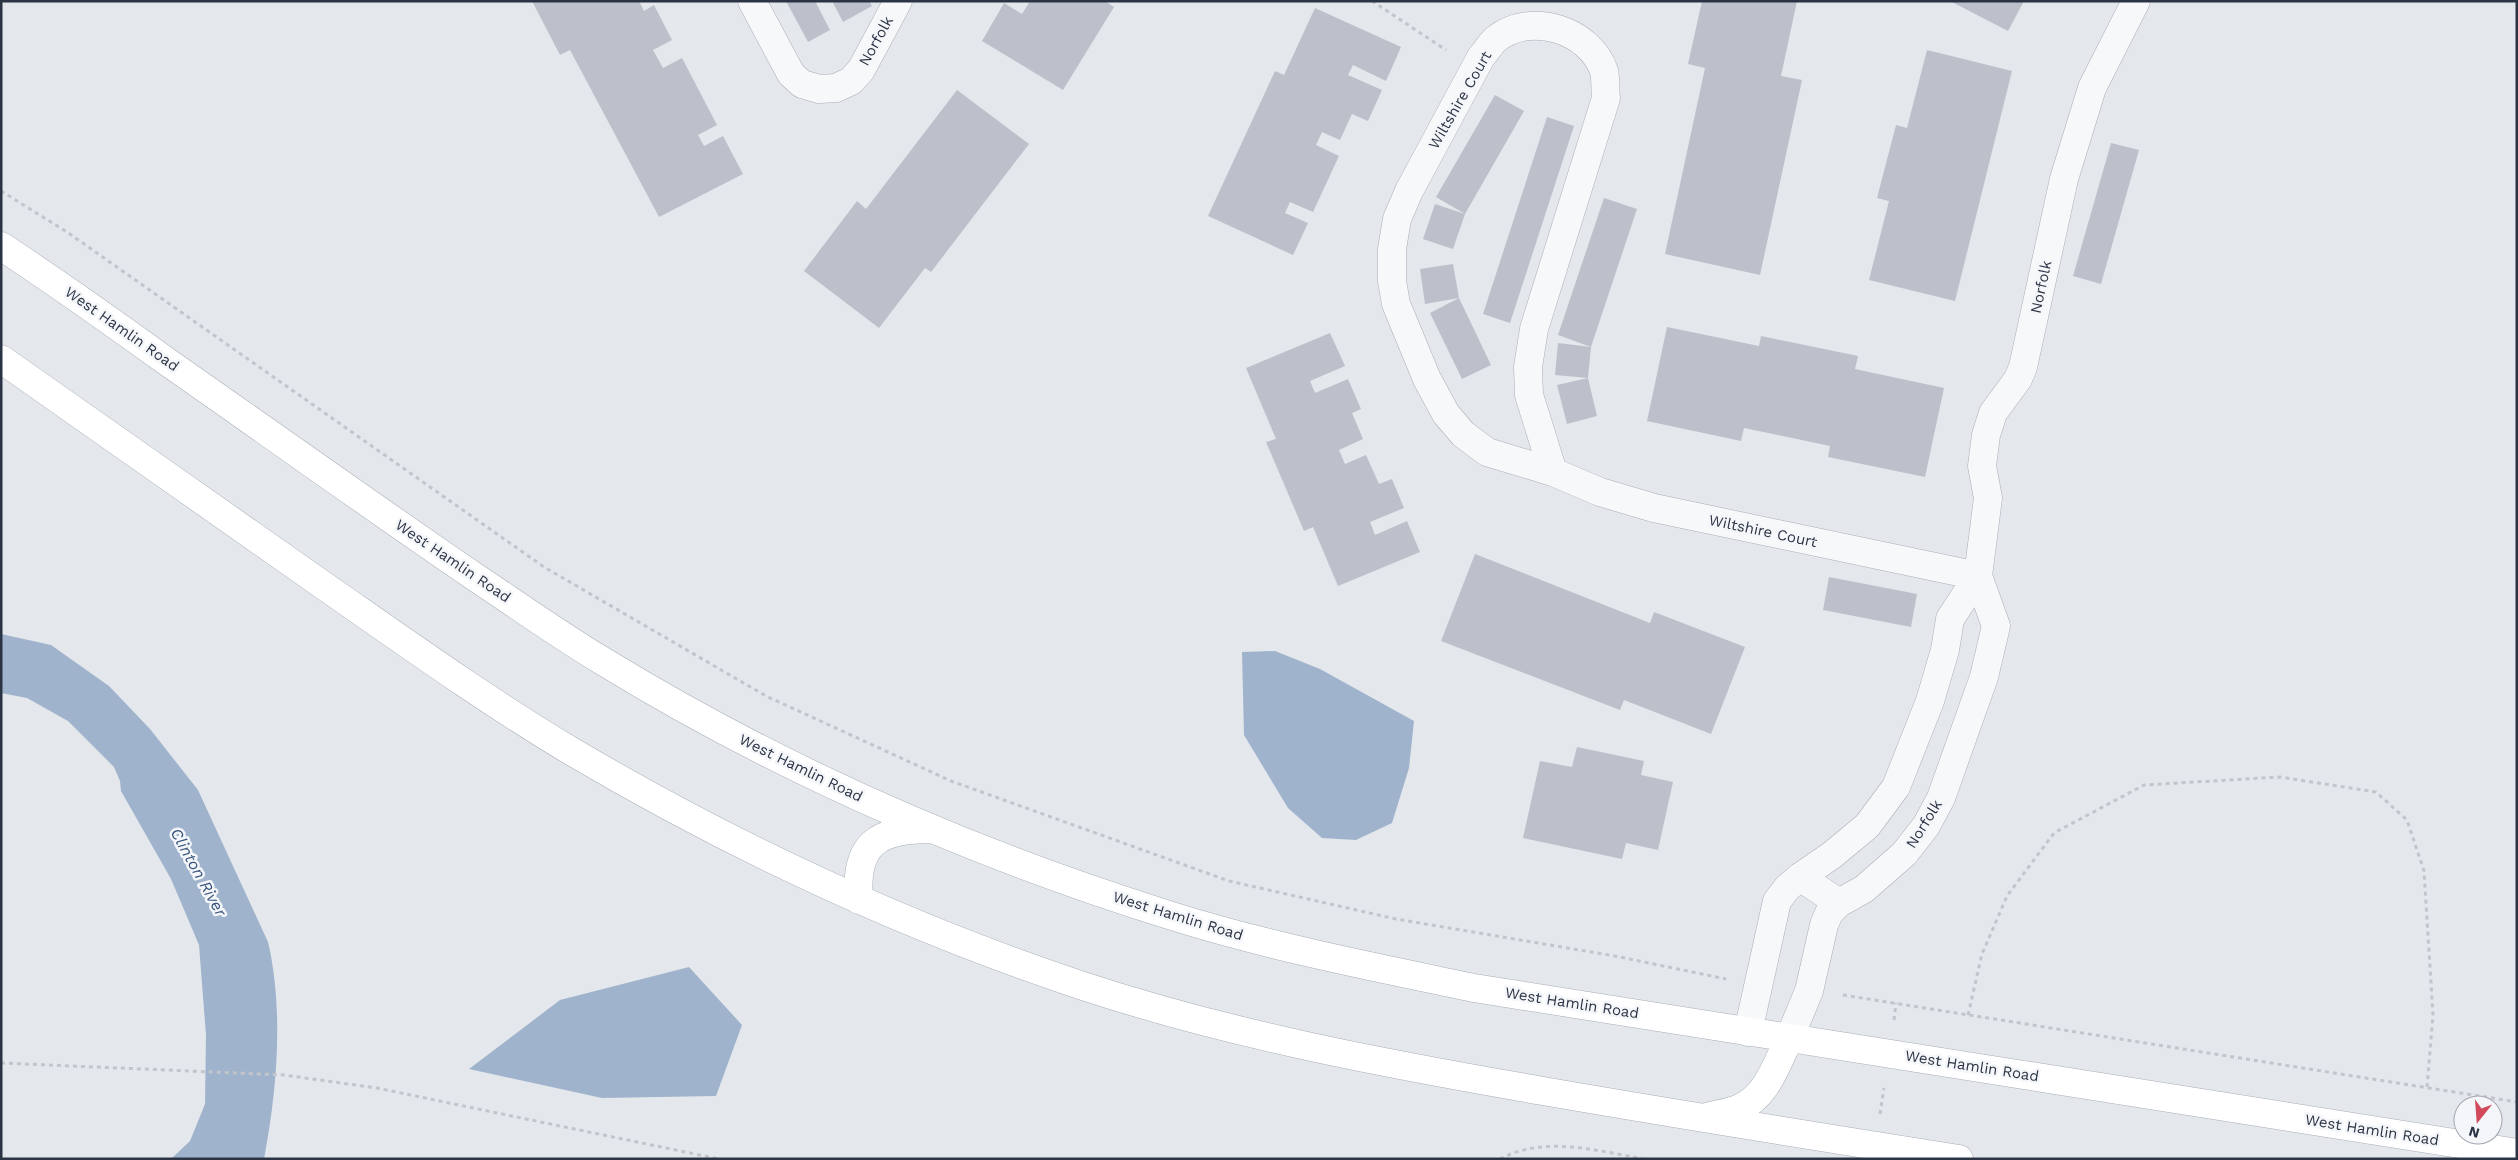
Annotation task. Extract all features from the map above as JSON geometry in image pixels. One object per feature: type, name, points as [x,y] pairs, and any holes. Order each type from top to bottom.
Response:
[{"type":"main road","name":"West Hamlin Road","points":[[1,246],[410,533],[594,656],[702,718],[830,783],[931,829],[1042,873],[1172,916],[1304,951],[1474,988],[2517,1153]]},
{"type":"main road","points":[[1,359],[418,652],[566,748],[678,812],[859,900],[1080,985],[1191,1018],[1348,1056],[1701,1118],[1959,1159]]},
{"type":"main road","points":[[859,900],[857,882],[860,868],[864,854],[874,842],[885,834],[906,829],[931,829]]},
{"type":"main road","points":[[1701,1118],[1737,1109],[1753,1100],[1767,1086],[1789,1039]]},
{"type":"street","name":"Norfolk","points":[[752,1],[791,74],[802,84],[819,89],[836,88],[851,81],[856,76],[898,1]]},
{"type":"street","name":"Norfolk","points":[[1748,1032],[1777,901],[1800,876],[1832,855],[1867,826],[1885,804],[1904,769],[1930,702],[1945,650],[1950,620],[1978,576],[1988,498],[1982,466],[1986,435],[1993,413],[2018,379],[2023,367],[2064,179],[2092,88],[2136,1]]},
{"type":"street","name":"Wiltshire Court","points":[[1553,472],[1529,395],[1528,367],[1534,329],[1606,98],[1604,72],[1593,50],[1571,33],[1544,25],[1517,29],[1496,39],[1476,67],[1408,191],[1397,219],[1392,249],[1392,281],[1396,304],[1427,379],[1446,414],[1463,434],[1487,452],[1553,472],[1600,492],[1654,508],[1978,576]]},
{"type":"street","name":"Norfolk","points":[[1789,1039],[1809,991],[1824,925],[1829,913],[1839,903],[1864,890],[1904,854],[1926,826],[1941,798],[1972,713],[1992,649],[1996,626],[1978,576]]},
{"type":"street","points":[[1930,702],[1972,713]]},
{"type":"street","points":[[1800,876],[1839,903]]},
{"type":"path","points":[[1372,1],[1426,39],[1476,67]]},
{"type":"path","points":[[1,191],[76,238],[544,567],[766,696],[951,781],[1229,881],[1396,919],[1615,956],[1712,977],[1758,982]]},
{"type":"path","points":[[1968,1015],[1982,954],[2007,896],[2054,833],[2144,786],[2280,777],[2376,792],[2407,820],[2424,871],[2433,1015],[2427,1087]]},
{"type":"path","points":[[1809,991],[1896,1003],[2517,1102]]},
{"type":"path","points":[[1893,1027],[1896,1003]]},
{"type":"path","points":[[1,1063],[284,1075],[377,1088],[719,1159]]},
{"type":"path","points":[[1879,1120],[1885,1079]]},
{"type":"path","points":[[1500,1159],[1511,1153],[1562,1145],[1644,1159]]},
{"type":"water","name":"Clinton River","points":[[1,634],[51,645],[109,686],[150,729],[198,790],[268,942],[273,968],[276,995],[277,1050],[269,1133],[264,1159],[171,1159],[190,1141],[205,1104],[206,1035],[199,945],[171,879],[121,791],[120,781],[114,767],[68,721],[27,698],[1,693]]},
{"type":"water","points":[[1275,651],[1320,669],[1414,721],[1409,768],[1392,823],[1356,840],[1322,838],[1288,808],[1244,735],[1242,652]]},
{"type":"water","points":[[689,967],[742,1025],[716,1096],[602,1098],[469,1069],[560,1000]]},
{"type":"building","points":[[532,1],[639,1],[644,11],[654,5],[672,40],[653,50],[663,68],[682,58],[717,125],[698,135],[704,146],[723,136],[743,174],[659,217],[570,50],[560,55]]},
{"type":"building","points":[[786,1],[815,1],[830,30],[808,42]]},
{"type":"building","points":[[832,1],[869,1],[872,6],[843,22]]},
{"type":"building","points":[[1030,1],[1105,1],[1114,7],[1063,90],[982,41],[1004,3],[1022,14]]},
{"type":"building","points":[[1702,1],[1797,1],[1781,76],[1802,80],[1760,275],[1665,254],[1705,68],[1688,64]]},
{"type":"building","points":[[1950,1],[2024,1],[2008,31]]},
{"type":"building","points":[[1315,8],[1401,47],[1386,81],[1353,65],[1348,75],[1382,90],[1368,121],[1352,114],[1340,140],[1322,132],[1316,145],[1339,156],[1313,212],[1290,202],[1285,213],[1308,223],[1293,255],[1208,216],[1275,71],[1284,75]]},
{"type":"building","points":[[1927,50],[2012,71],[1955,301],[1869,280],[1889,201],[1877,198],[1896,125],[1907,128]]},
{"type":"building","points":[[957,90],[1029,144],[931,272],[925,268],[879,328],[804,271],[857,201],[866,209]]},
{"type":"building","points":[[1495,95],[1524,111],[1465,214],[1436,197]]},
{"type":"building","points":[[1547,117],[1574,126],[1510,323],[1483,314]]},
{"type":"building","points":[[2111,143],[2139,150],[2101,284],[2073,276]]},
{"type":"building","points":[[1604,198],[1637,209],[1591,347],[1558,335]]},
{"type":"building","points":[[1435,204],[1465,214],[1453,249],[1423,239]]},
{"type":"building","points":[[1453,264],[1459,298],[1425,304],[1420,269]]},
{"type":"building","points":[[1459,298],[1491,365],[1462,379],[1430,313]]},
{"type":"building","points":[[1667,327],[1759,346],[1761,336],[1858,356],[1855,369],[1944,388],[1925,477],[1828,457],[1830,446],[1744,428],[1741,441],[1647,421]]},
{"type":"building","points":[[1330,333],[1345,366],[1310,381],[1315,393],[1348,379],[1361,409],[1352,413],[1363,439],[1339,450],[1345,464],[1366,455],[1379,484],[1392,479],[1404,508],[1370,522],[1375,535],[1407,521],[1420,552],[1338,586],[1313,527],[1304,531],[1266,442],[1276,439],[1246,368]]},
{"type":"building","points":[[1558,343],[1591,347],[1588,378],[1555,375]]},
{"type":"building","points":[[1588,378],[1597,416],[1567,424],[1557,385]]},
{"type":"building","points":[[1475,554],[1650,623],[1654,612],[1745,647],[1711,734],[1624,700],[1620,710],[1441,641]]},
{"type":"building","points":[[1829,577],[1917,594],[1911,627],[1823,610]]},
{"type":"building","points":[[1577,747],[1644,761],[1641,775],[1673,782],[1658,850],[1626,843],[1622,859],[1523,838],[1540,761],[1572,767]]}]
